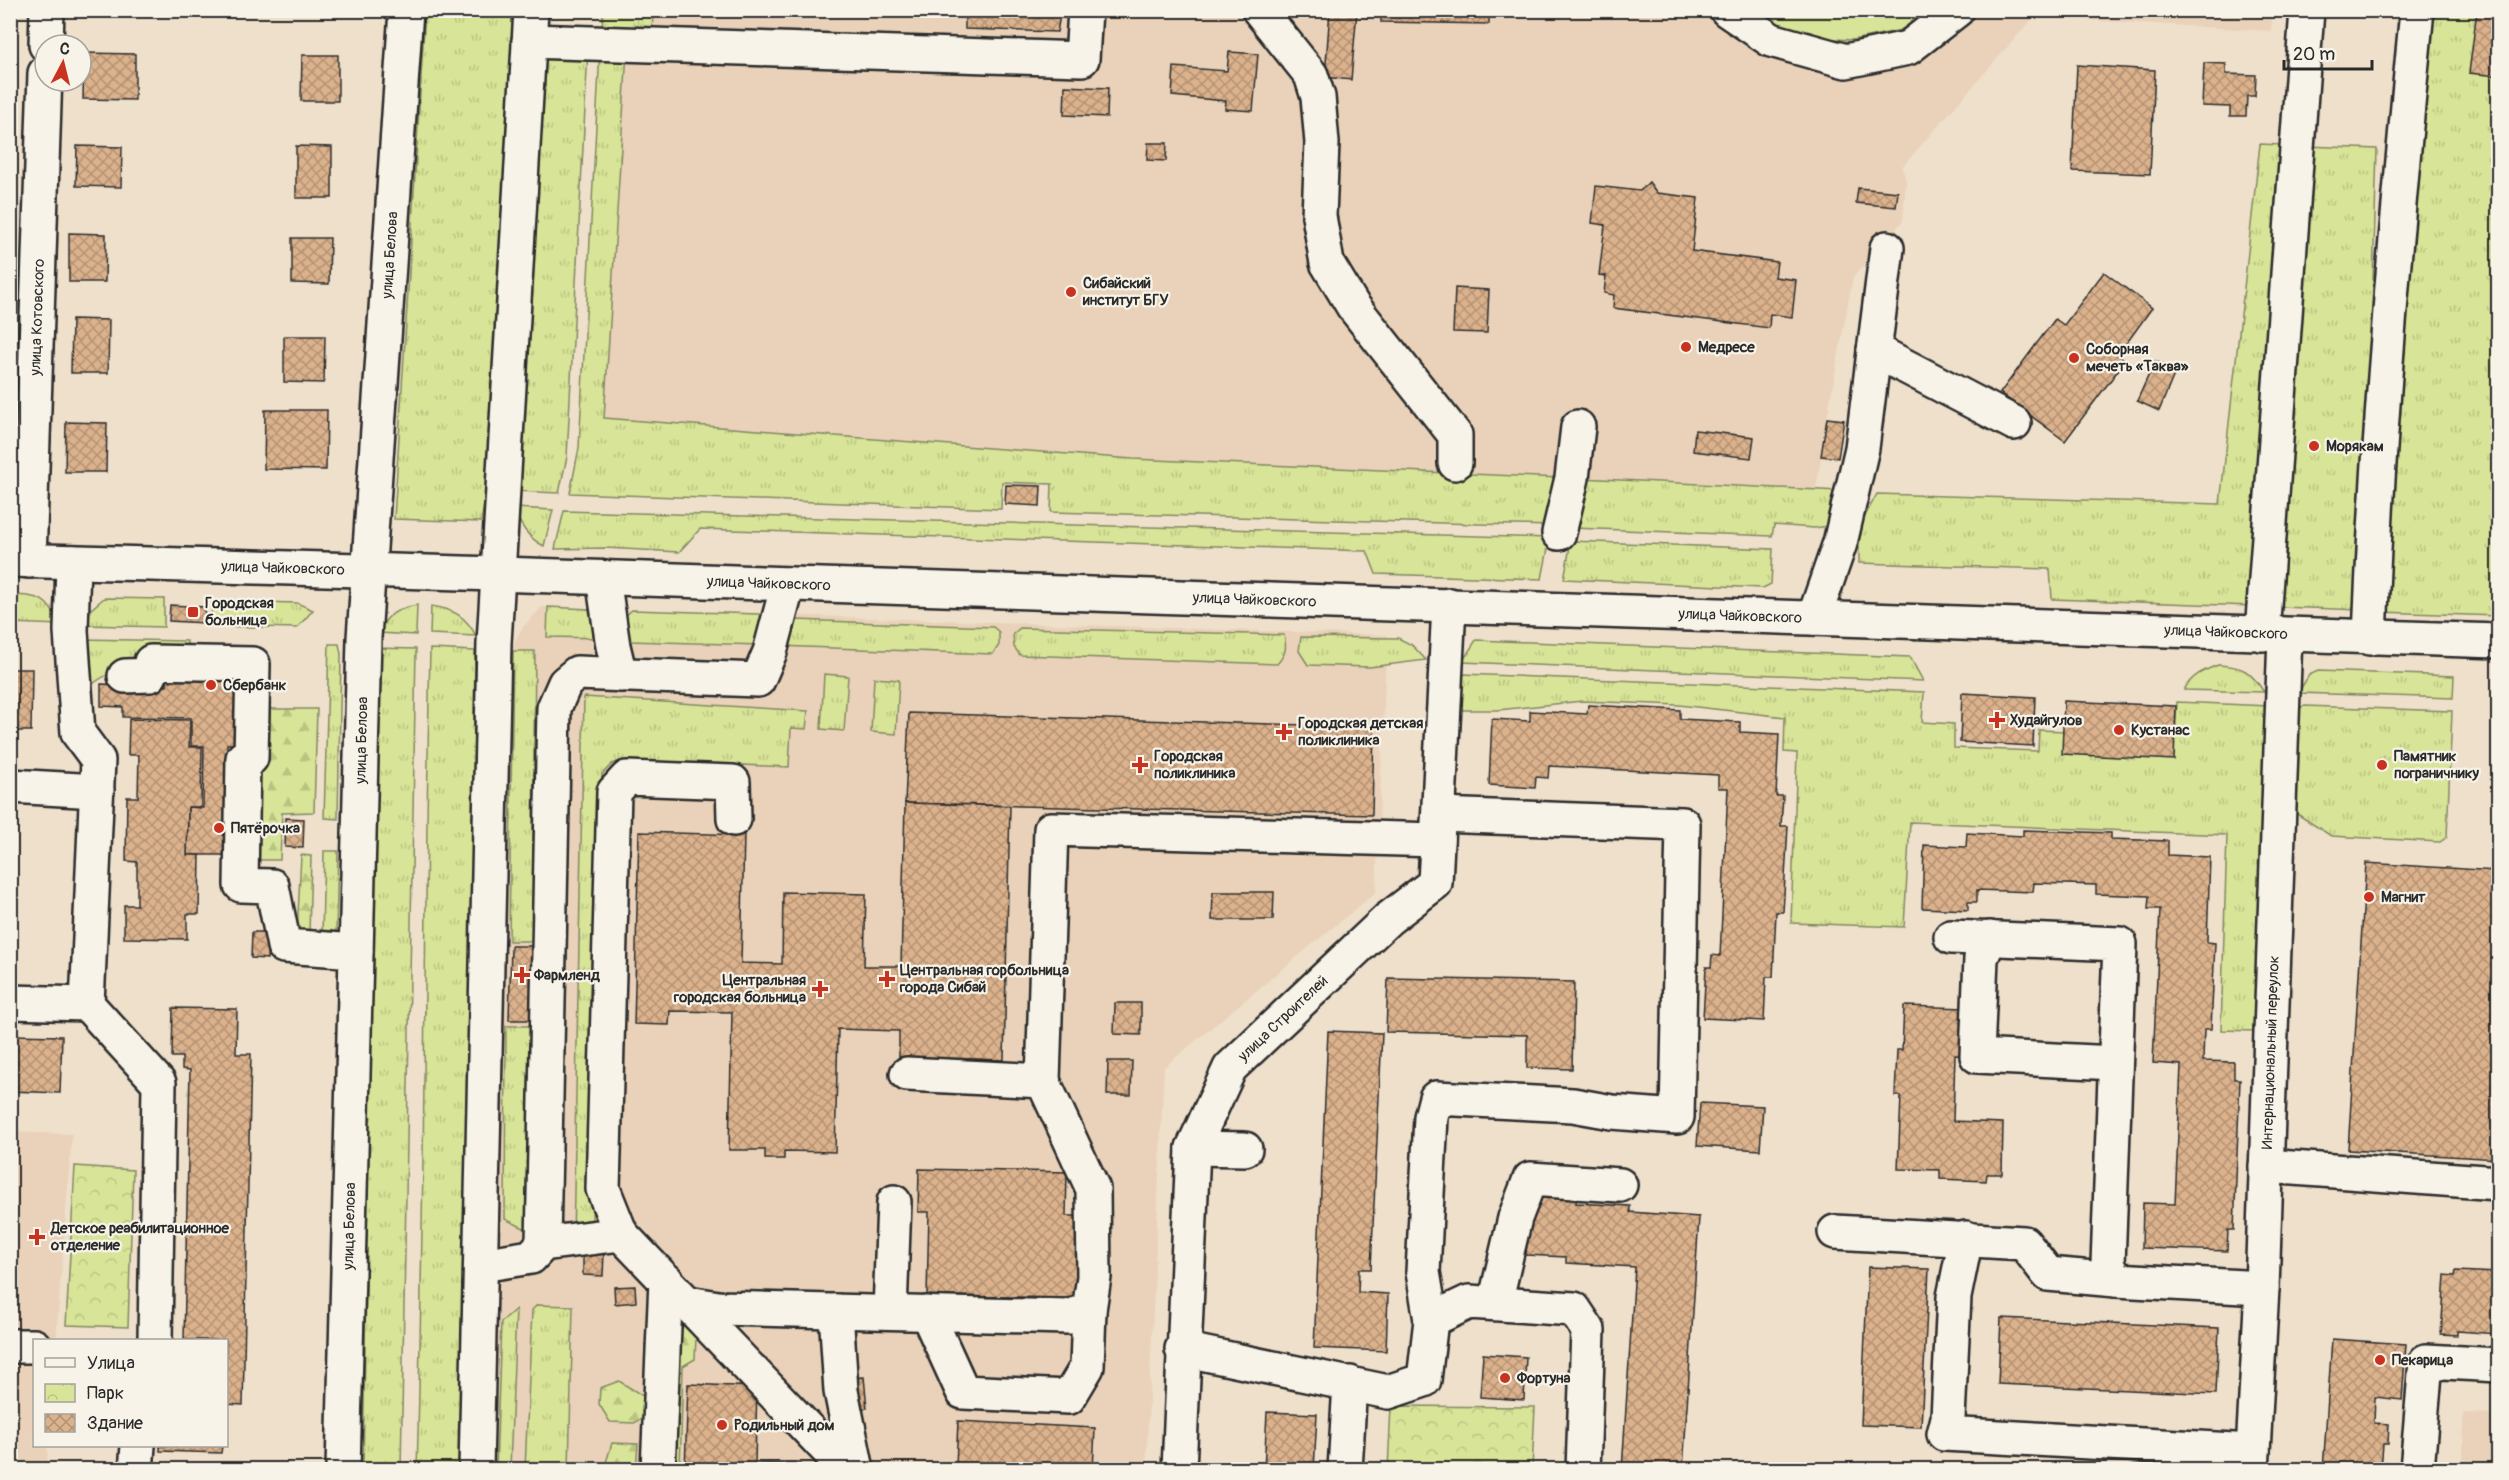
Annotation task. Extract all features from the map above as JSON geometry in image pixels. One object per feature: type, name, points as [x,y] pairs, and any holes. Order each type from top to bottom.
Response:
[{"type":"street","points":[[46,33],[47,10]]},
{"type":"street","name":"улица Белова","points":[[343,1470],[364,638],[406,10]]},
{"type":"street","points":[[476,1470],[497,574],[530,26],[1082,59],[1085,10]]},
{"type":"street","points":[[1259,10],[1311,75],[1318,97],[1322,143],[1319,216],[1327,263],[1353,306],[1455,435],[1455,463]]},
{"type":"street","points":[[1727,10],[1771,40],[1846,61],[1908,48],[1957,10]]},
{"type":"street","name":"Интернациональный переулок","points":[[2252,1460],[2262,1288],[2266,1166],[2274,635],[2307,10]]},
{"type":"street","points":[[2370,638],[2400,189],[2417,10]]},
{"type":"street","name":"улица Котовского","points":[[20,561],[44,93]]},
{"type":"street","points":[[1814,618],[1840,543],[1862,448],[1887,248]]},
{"type":"street","points":[[1874,350],[2014,423]]},
{"type":"street","points":[[1559,533],[1572,478],[1578,427]]},
{"type":"street","name":"улица Чайковского","points":[[20,561],[369,569],[2499,642]]},
{"type":"street","points":[[73,562],[71,631],[78,733],[98,760],[87,1004],[159,1083],[155,1339]]},
{"type":"street","points":[[603,578],[613,646],[620,675]]},
{"type":"street","points":[[543,1244],[554,708],[565,683],[577,674],[758,680],[770,652],[788,584]]},
{"type":"street","name":"улица Строителей","points":[[1179,1470],[1182,1349],[1192,1148],[1230,1068],[1388,919],[1435,883],[1449,605]]},
{"type":"street","points":[[125,676],[150,675],[151,662],[253,664],[251,758],[243,758],[241,885],[272,886],[284,946],[356,951]]},
{"type":"street","points":[[734,819],[733,782],[627,778],[614,792],[603,1189],[621,1234],[847,1470]]},
{"type":"street","points":[[10,786],[97,791]]},
{"type":"street","points":[[927,1314],[963,1392],[1069,1397],[1087,1366],[1089,1310],[1094,1277],[1093,1189],[1043,1081],[1050,829],[1438,828],[1683,824],[1677,1117],[1612,1112],[1573,1105],[1436,1098],[1431,1117],[1423,1272],[1431,1320],[1424,1380],[1388,1392],[1182,1349]]},
{"type":"street","points":[[1951,937],[2120,944],[2108,1264],[2116,1280]]},
{"type":"street","points":[[1990,938],[1981,958],[1977,1056],[2115,1063]]},
{"type":"street","points":[[10,1002],[87,1004]]},
{"type":"street","points":[[907,1074],[1043,1081]]},
{"type":"street","points":[[1192,1148],[1245,1149]]},
{"type":"street","points":[[2266,1166],[2499,1183]]},
{"type":"street","points":[[1495,1303],[1515,1218],[1530,1179],[1620,1185]]},
{"type":"street","points":[[890,1312],[894,1202]]},
{"type":"street","points":[[1835,1232],[1966,1238],[2024,1244],[2048,1274],[2262,1288]]},
{"type":"street","points":[[481,1265],[531,1257],[543,1244],[621,1234]]},
{"type":"street","points":[[1966,1238],[1954,1297],[1948,1418],[1944,1434],[2252,1460]]},
{"type":"street","points":[[677,1291],[718,1308],[1068,1317],[1089,1310]]},
{"type":"street","points":[[658,1470],[677,1291]]},
{"type":"street","points":[[1431,1320],[1469,1302],[1574,1309],[1588,1330],[1582,1470]]},
{"type":"street","points":[[837,1311],[841,1391],[857,1470]]},
{"type":"street","points":[[10,1346],[33,1346]]},
{"type":"street","points":[[2417,1470],[2426,1361],[2499,1365]]},
{"type":"street","points":[[1345,1470],[1350,1383]]},
{"type":"street","points":[[136,1470],[138,1447]]},
{"type":"shaded area","name":"Сибайский институт БГУ","points":[[629,11],[2273,11],[2271,31],[2034,17],[1902,167],[1906,181],[1903,221],[1853,277],[1816,490],[1133,459],[603,418]]},
{"type":"shaded area","name":"Центральная горбольница города Сибай","points":[[542,607],[1387,635],[1376,892],[1164,1067],[1146,1469],[495,1470],[509,703],[514,643],[522,628]]},
{"type":"shaded area","name":"Детское реабилитационное отделение","points":[[11,1132],[72,1134],[56,1339],[33,1339],[33,1447],[48,1447],[47,1469],[11,1470]]},
{"type":"shaded area","points":[[2463,1413],[2498,1414],[2498,1469],[2463,1469]]},
{"type":"green space","points":[[425,11],[515,11],[486,493],[481,522],[394,519]]},
{"type":"green space","points":[[603,11],[653,11],[652,35],[602,34]]},
{"type":"green space","points":[[1752,11],[1930,11],[1901,30],[1853,40],[1816,38],[1782,26]]},
{"type":"green space","points":[[2410,11],[2498,11],[2498,198],[2493,324],[2498,325],[2498,616],[2380,612]]},
{"type":"green space","points":[[552,49],[588,50],[567,457],[559,493],[516,491],[542,59]]},
{"type":"green space","points":[[600,51],[627,52],[604,418],[1133,459],[1560,478],[1552,526],[1051,512],[1052,484],[1002,482],[1001,509],[570,493],[579,448]]},
{"type":"green space","points":[[2260,144],[2377,149],[2363,610],[2052,599],[2050,569],[1859,563],[1859,527],[1877,494],[2220,504]]},
{"type":"green space","points":[[1581,478],[1839,491],[1830,526],[1814,528],[1774,525],[1772,536],[1573,528]]},
{"type":"green space","points":[[515,508],[553,510],[544,546],[525,530]]},
{"type":"green space","points":[[564,511],[1550,538],[1542,579],[1376,574],[1367,551],[700,529],[679,552],[605,548],[555,549]]},
{"type":"green space","points":[[1571,541],[1773,549],[1771,584],[1763,588],[1564,579]]},
{"type":"green space","points":[[11,595],[29,596],[42,600],[51,609],[60,625],[11,623]]},
{"type":"green space","points":[[104,598],[164,599],[164,627],[83,625],[89,611]]},
{"type":"green space","points":[[212,601],[297,603],[313,610],[297,628],[211,626]]},
{"type":"green space","points":[[417,605],[416,635],[378,633],[393,613]]},
{"type":"green space","points":[[431,606],[446,609],[458,615],[468,623],[476,636],[430,634]]},
{"type":"green space","points":[[548,607],[589,609],[600,629],[601,638],[547,637]]},
{"type":"green space","points":[[632,610],[759,614],[765,625],[760,645],[629,641],[625,637],[625,616]]},
{"type":"green space","points":[[796,620],[993,627],[999,632],[999,645],[993,654],[779,646],[784,629]]},
{"type":"green space","points":[[1020,628],[1284,635],[1285,647],[1284,654],[1277,664],[1020,655],[1014,647],[1013,634]]},
{"type":"green space","points":[[1301,637],[1398,638],[1412,645],[1426,660],[1370,667],[1308,665],[1299,651]]},
{"type":"green space","points":[[80,639],[187,641],[187,657],[126,669],[103,677],[94,683],[84,676]]},
{"type":"green space","points":[[1476,640],[1910,657],[1923,681],[1462,662]]},
{"type":"green space","points":[[329,644],[339,644],[341,654],[338,819],[324,818]]},
{"type":"green space","points":[[376,648],[416,649],[401,1469],[363,1470]]},
{"type":"green space","points":[[430,649],[475,651],[467,1255],[460,1469],[417,1470],[422,1265]]},
{"type":"green space","points":[[513,651],[535,651],[532,941],[509,941]]},
{"type":"green space","points":[[2218,665],[2246,671],[2264,692],[2184,690],[2194,677]]},
{"type":"green space","points":[[2318,671],[2454,676],[2453,698],[2298,693],[2309,675]]},
{"type":"green space","points":[[824,674],[848,676],[844,731],[821,729]]},
{"type":"green space","points":[[1462,674],[1924,692],[1922,722],[1954,724],[1954,748],[2038,751],[2039,730],[2175,735],[2177,702],[2269,706],[2255,1031],[2221,1030],[2227,835],[1910,822],[1904,927],[1791,923],[1797,753],[1784,752],[1785,717],[1679,705],[1582,701],[1498,710],[1461,710]]},
{"type":"green space","points":[[874,678],[899,680],[896,734],[871,732]]},
{"type":"green space","points":[[584,697],[808,711],[806,729],[791,728],[789,767],[623,760],[612,764],[602,774],[592,1225],[573,1241]]},
{"type":"green space","points":[[2304,706],[2452,711],[2447,837],[2440,842],[2331,836],[2291,810],[2296,709]]},
{"type":"green space","points":[[263,709],[317,709],[314,812],[282,813],[280,860],[251,860]]},
{"type":"green space","points":[[324,851],[338,851],[336,935],[322,935]]},
{"type":"green space","points":[[301,855],[311,856],[309,935],[297,935]]},
{"type":"green space","points":[[506,1026],[530,1026],[528,1230],[505,1219]]},
{"type":"green space","points":[[75,1166],[133,1170],[128,1327],[66,1325]]},
{"type":"green space","points":[[537,1305],[573,1306],[569,1469],[525,1469],[532,1310]]},
{"type":"green space","points":[[516,1309],[510,1469],[496,1469],[501,1322]]},
{"type":"green space","points":[[672,1318],[682,1323],[696,1337],[695,1359],[683,1366],[680,1469],[665,1470]]},
{"type":"green space","points":[[619,1381],[648,1399],[645,1417],[634,1423],[610,1422],[599,1404],[600,1388]]},
{"type":"green space","points":[[1391,1406],[1535,1407],[1532,1469],[1388,1470]]},
{"type":"green space","points":[[612,1443],[638,1444],[636,1469],[604,1469]]},
{"type":"building","points":[[84,10],[117,10],[117,14],[84,13]]},
{"type":"building","points":[[959,10],[1061,10],[1057,32],[965,29],[965,17],[959,17]]},
{"type":"building","points":[[1330,10],[1357,10],[1351,80],[1325,77]]},
{"type":"building","points":[[1381,10],[1489,10],[1489,24],[1381,22]]},
{"type":"building","points":[[2477,10],[2498,10],[2498,76],[2469,73]]},
{"type":"building","points":[[1229,52],[1258,54],[1253,111],[1225,109],[1226,101],[1172,96],[1174,67],[1227,71]]},
{"type":"building","points":[[93,53],[135,54],[135,100],[83,99],[83,93],[93,93]]},
{"type":"building","points":[[302,55],[338,55],[338,101],[301,101]]},
{"type":"building","points":[[2204,63],[2226,64],[2226,74],[2256,75],[2255,96],[2247,96],[2246,116],[2230,116],[2230,107],[2202,106]]},
{"type":"building","points":[[2077,65],[2155,70],[2150,174],[2072,171]]},
{"type":"building","points":[[1065,86],[1108,88],[1107,117],[1064,115]]},
{"type":"building","points":[[1148,143],[1167,143],[1166,161],[1147,160]]},
{"type":"building","points":[[77,146],[122,147],[121,187],[76,186]]},
{"type":"building","points":[[296,146],[332,147],[332,198],[296,198]]},
{"type":"building","points":[[1649,182],[1657,193],[1698,198],[1692,251],[1777,262],[1775,277],[1796,280],[1792,317],[1770,314],[1769,328],[1613,308],[1614,295],[1604,293],[1606,276],[1599,275],[1605,225],[1592,223],[1596,186],[1640,191]]},
{"type":"building","points":[[1858,188],[1898,192],[1896,207],[1856,203]]},
{"type":"building","points":[[69,233],[106,234],[105,282],[69,282]]},
{"type":"building","points":[[292,238],[330,238],[329,284],[292,283]]},
{"type":"building","name":"Соборная мечеть «Таква»","points":[[2104,272],[2152,308],[2118,355],[2125,361],[2065,441],[2000,393],[2055,319],[2064,325]]},
{"type":"building","points":[[1455,288],[1489,290],[1487,333],[1453,332]]},
{"type":"building","points":[[72,319],[109,320],[108,373],[71,373]]},
{"type":"building","points":[[284,336],[325,336],[324,383],[284,382]]},
{"type":"building","points":[[2155,361],[2176,370],[2159,411],[2137,401]]},
{"type":"building","points":[[265,410],[327,410],[326,470],[264,469]]},
{"type":"building","points":[[1827,418],[1844,420],[1838,458],[1821,456]]},
{"type":"building","points":[[66,422],[107,423],[106,472],[65,472]]},
{"type":"building","points":[[1695,430],[1754,437],[1751,458],[1693,451]]},
{"type":"building","points":[[1006,485],[1041,486],[1040,506],[1005,504]]},
{"type":"building","points":[[170,605],[205,607],[205,623],[169,621]]},
{"type":"building","points":[[10,669],[32,669],[31,731],[10,731]]},
{"type":"building","points":[[167,674],[239,675],[238,744],[227,744],[225,855],[187,855],[188,807],[203,808],[204,746],[191,746],[191,718],[123,717],[123,707],[101,706],[101,684],[167,686]]},
{"type":"building","name":"Худайгулов","points":[[1962,693],[2035,697],[2033,746],[1960,742]]},
{"type":"building","name":"Кустанас","points":[[2064,701],[2176,706],[2174,760],[2062,754]]},
{"type":"building","points":[[1588,705],[1680,710],[1680,719],[1740,722],[1740,732],[1779,734],[1776,796],[1783,796],[1781,826],[1788,826],[1783,912],[1776,912],[1773,977],[1766,977],[1764,1021],[1703,1018],[1706,967],[1711,967],[1712,955],[1720,956],[1728,788],[1718,788],[1718,775],[1549,766],[1548,778],[1536,777],[1535,788],[1489,785],[1492,719],[1530,721],[1530,711],[1587,714]]},
{"type":"building","name":"Городская поликлиника","points":[[909,713],[1374,727],[1372,815],[905,803]]},
{"type":"building","points":[[129,719],[190,720],[189,747],[202,747],[201,807],[188,807],[187,855],[200,855],[199,914],[187,914],[187,939],[124,938],[124,905],[137,905],[137,862],[126,861],[127,797],[138,797],[139,755],[128,755]]},
{"type":"building","name":"Центральная городская больница","points":[[905,803],[1010,806],[1004,1060],[899,1057],[899,1031],[838,1029],[835,1152],[784,1151],[784,1159],[765,1159],[765,1150],[729,1150],[732,1012],[670,1011],[669,1025],[634,1024],[639,832],[744,835],[741,963],[782,964],[783,892],[866,894],[864,966],[901,966]]},
{"type":"building","points":[[286,818],[304,819],[303,848],[285,847]]},
{"type":"building","points":[[2023,830],[2111,833],[2111,839],[2168,841],[2168,855],[2210,857],[2207,942],[2215,943],[2211,1029],[2204,1029],[2203,1061],[2234,1062],[2234,1079],[2240,1079],[2234,1230],[2228,1230],[2227,1251],[2142,1248],[2143,1203],[2175,1204],[2181,1065],[2153,1063],[2160,909],[2148,909],[2149,896],[2096,894],[2096,885],[2034,883],[2033,892],[1977,890],[1977,902],[1968,902],[1968,910],[1922,908],[1924,845],[1966,847],[1967,833],[2023,836]]},
{"type":"building","points":[[2498,858],[2498,1159],[2348,1150],[2366,863],[2497,871]]},
{"type":"building","points":[[1213,892],[1274,892],[1273,920],[1212,920]]},
{"type":"building","points":[[252,932],[268,932],[267,959],[251,958]]},
{"type":"building","points":[[511,946],[532,946],[530,1020],[509,1020]]},
{"type":"building","points":[[1388,978],[1574,982],[1572,1069],[1527,1068],[1527,1035],[1386,1032]]},
{"type":"building","points":[[1115,1003],[1141,1003],[1141,1035],[1114,1034]]},
{"type":"building","points":[[1904,1006],[1966,1008],[1965,1056],[1955,1055],[1953,1121],[2003,1123],[2002,1174],[1987,1174],[1986,1181],[1940,1179],[1940,1170],[1898,1169],[1901,1096],[1895,1096],[1897,1050],[1902,1050]]},
{"type":"building","points":[[173,1008],[237,1009],[236,1054],[251,1054],[243,1405],[228,1404],[228,1339],[184,1339],[190,1070],[182,1069],[182,1057],[172,1057]]},
{"type":"building","points":[[1328,1031],[1382,1033],[1371,1269],[1359,1269],[1358,1292],[1388,1294],[1386,1351],[1314,1348]]},
{"type":"building","points":[[10,1035],[62,1036],[60,1093],[10,1091]]},
{"type":"building","points":[[1108,1061],[1132,1061],[1131,1095],[1107,1095]]},
{"type":"building","points":[[1700,1103],[1763,1106],[1760,1150],[1697,1146]]},
{"type":"building","points":[[919,1169],[1067,1172],[1066,1216],[1079,1216],[1077,1298],[927,1296],[929,1212],[918,1212]]},
{"type":"building","points":[[1530,1190],[1577,1193],[1576,1203],[1630,1206],[1630,1212],[1699,1217],[1683,1470],[1622,1470],[1635,1267],[1566,1263],[1566,1257],[1526,1255]]},
{"type":"building","points":[[583,1251],[604,1252],[603,1276],[583,1275]]},
{"type":"building","points":[[1868,1267],[1929,1269],[1921,1427],[1861,1425]]},
{"type":"building","points":[[2456,1271],[2498,1273],[2498,1334],[2457,1331],[2457,1335],[2441,1334],[2445,1275],[2455,1276]]},
{"type":"building","points":[[635,1286],[636,1302],[615,1304],[614,1287]]},
{"type":"building","points":[[2001,1318],[2219,1328],[2216,1394],[1998,1384]]},
{"type":"building","points":[[2332,1339],[2406,1344],[2402,1400],[2375,1397],[2374,1423],[2389,1424],[2388,1444],[2383,1444],[2381,1470],[2323,1470]]},
{"type":"building","points":[[1483,1354],[1526,1357],[1524,1400],[1480,1397]]},
{"type":"building","points":[[864,1377],[867,1408],[852,1409],[850,1378]]},
{"type":"building","name":"Родильный дом","points":[[688,1384],[757,1387],[755,1463],[801,1464],[801,1470],[685,1470]]},
{"type":"building","points":[[1267,1412],[1317,1414],[1314,1470],[1264,1470]]},
{"type":"building","points":[[958,1421],[1095,1428],[1093,1470],[1026,1470],[956,1466]]},
{"type":"building","points":[[160,1447],[222,1447],[221,1453],[160,1451]]},
{"type":"place","name":"Сибайский институт БГУ","points":[[1071,292]]},
{"type":"place","name":"Медресе","points":[[1686,347]]},
{"type":"place","name":"Соборная мечеть «Таква»","points":[[2074,358]]},
{"type":"place","name":"Морякам","points":[[2314,446]]},
{"type":"place","name":"Городская больница","points":[[193,612]]},
{"type":"place","name":"Сбербанк","points":[[211,685]]},
{"type":"place","name":"Худайгулов","points":[[1997,720]]},
{"type":"place","name":"Кустанас","points":[[2119,730]]},
{"type":"place","name":"Городская детская поликлиника","points":[[1284,732]]},
{"type":"place","name":"Городская поликлиника","points":[[1140,765]]},
{"type":"place","name":"Памятник пограничнику","points":[[2382,765]]},
{"type":"place","name":"Пятёрочка","points":[[219,828]]},
{"type":"place","name":"Магнит","points":[[2369,897]]},
{"type":"place","name":"Фармленд","points":[[522,975]]},
{"type":"place","name":"Центральная горбольница города Сибай","points":[[887,979]]},
{"type":"place","name":"Центральная городская больница","points":[[820,989]]},
{"type":"place","name":"Детское реабилитационное отделение","points":[[37,1237]]},
{"type":"place","name":"Пекарица","points":[[2380,1360]]},
{"type":"place","name":"Фортуна","points":[[1505,1378]]},
{"type":"place","name":"Родильный дом","points":[[722,1425]]}]
